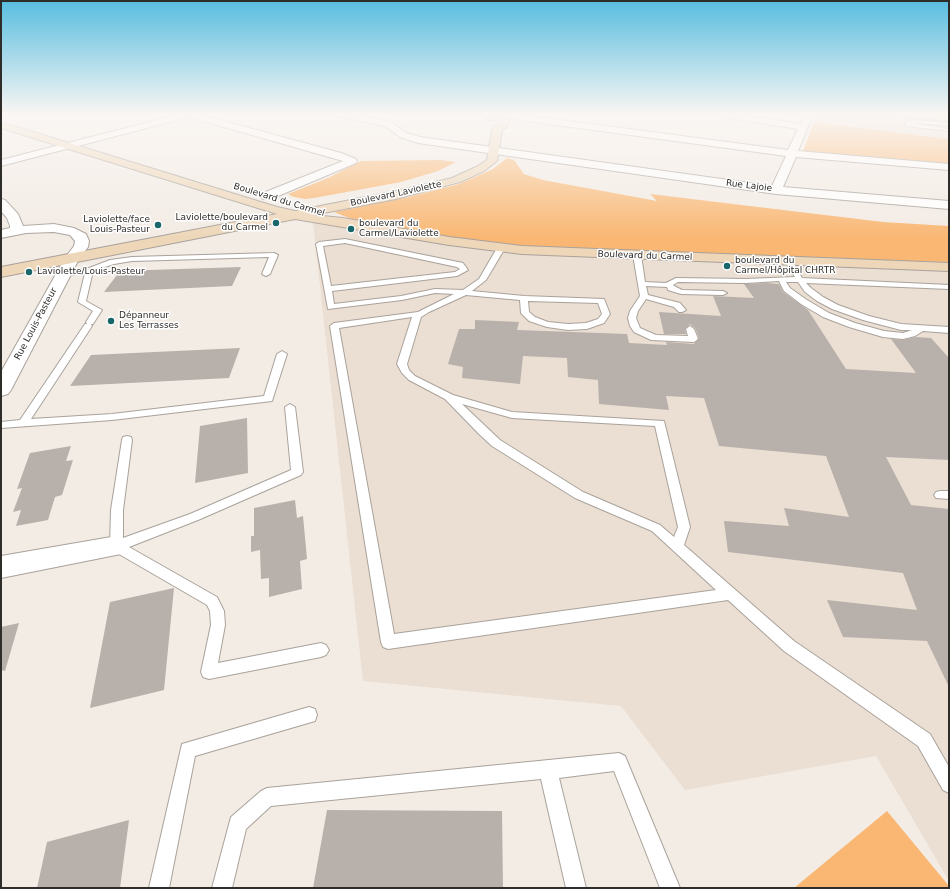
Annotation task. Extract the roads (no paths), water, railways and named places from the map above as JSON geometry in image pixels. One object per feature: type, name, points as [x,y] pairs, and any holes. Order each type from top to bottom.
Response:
[{"type":"street","points":[[1,163],[31,155]]},
{"type":"street","name":"Boulevard du Carmel","points":[[98,155],[274,210],[297,210]]},
{"type":"street","name":"Boulevard du Carmel","points":[[134,155],[225,183]]},
{"type":"street","points":[[267,196],[352,161],[333,155]]},
{"type":"street","name":"Boulevard Laviolette","points":[[1,262],[76,252],[297,210],[427,180],[452,171],[484,155]]},
{"type":"street","name":"Boulevard Laviolette","points":[[297,210],[316,211],[409,193],[456,180],[492,162],[493,155]]},
{"type":"street","name":"Rue Lajoie","points":[[526,155],[776,190],[949,205]]},
{"type":"street","points":[[776,190],[791,155]]},
{"type":"street","points":[[810,155],[949,167]]},
{"type":"street","points":[[150,172],[168,166]]},
{"type":"street","name":"Boulevard du Carmel","points":[[254,192],[267,196],[297,210],[343,222],[437,239],[502,248],[551,252],[949,267]]},
{"type":"street","points":[[1,203],[13,217],[17,226],[17,231]]},
{"type":"street","name":"Boulevard Laviolette","points":[[1,272],[76,252],[274,210]]},
{"type":"street","name":"Boulevard du Carmel","points":[[316,211],[328,214],[343,222]]},
{"type":"street","points":[[1,234],[46,228],[69,230],[81,237],[76,252]]},
{"type":"street","name":"Rue Louis-Pasteur","points":[[1,390],[76,252]]},
{"type":"street","points":[[1,567],[117,546]]},
{"type":"lane","points":[[327,289],[457,274],[463,272],[464,268],[460,265],[345,241],[319,244],[327,289],[331,307],[402,298],[412,300],[437,296],[444,293],[464,293],[601,302],[606,314],[603,320],[587,326],[547,324],[530,317],[524,311],[524,298]]},
{"type":"lane","points":[[502,248],[485,276],[464,293],[418,314],[334,326],[388,642],[730,594]]},
{"type":"lane","points":[[63,274],[90,270],[113,262],[132,259],[274,255],[266,274]]},
{"type":"lane","points":[[637,255],[644,296],[634,311],[632,318],[634,326],[642,333],[654,338],[694,339],[690,329]]},
{"type":"lane","points":[[788,260],[800,280],[813,294],[845,311],[889,324],[920,329],[949,330]]},
{"type":"lane","points":[[23,423],[98,310],[82,302],[90,270]]},
{"type":"lane","points":[[669,285],[670,282],[676,280],[746,281],[780,279],[839,283],[949,287]]},
{"type":"lane","points":[[780,279],[787,289],[804,302],[826,315],[852,325],[882,334],[903,336],[912,334],[920,329]]},
{"type":"lane","points":[[642,284],[669,285],[674,290],[681,292],[723,293]]},
{"type":"lane","points":[[644,296],[676,305],[682,310]]},
{"type":"lane","points":[[418,314],[403,358],[403,367],[412,378],[449,397],[512,415],[660,423],[684,527],[677,547]]},
{"type":"lane","points":[[1,425],[112,417],[268,399],[282,354]]},
{"type":"lane","points":[[449,397],[496,443],[579,495],[650,525],[789,646],[924,740],[949,784]]},
{"type":"lane","points":[[117,546],[194,517],[298,472],[290,407]]},
{"type":"lane","points":[[464,413],[489,409]]},
{"type":"lane","points":[[117,546],[117,510],[127,440]]},
{"type":"lane","points":[[117,546],[212,601],[217,611],[218,624],[209,672],[321,650]]},
{"type":"lane","points":[[160,888],[188,750],[309,715]]},
{"type":"lane","points":[[222,888],[238,824],[266,797],[619,762],[670,888]]},
{"type":"lane","points":[[548,770],[576,888]]},
{"type":"place","name":"Laviolette/boulevard du Carmel","points":[[276,223]]},
{"type":"place","name":"Laviolette/face Louis-Pasteur","points":[[158,225]]},
{"type":"place","name":"boulevard du Carmel/Laviolette","points":[[351,229]]},
{"type":"place","name":"boulevard du Carmel/Hôpital CHRTR","points":[[727,266]]},
{"type":"place","name":"Laviolette/Louis-Pasteur","points":[[29,272]]},
{"type":"place","name":"Dépanneur Les Terrasses","points":[[111,321]]}]
